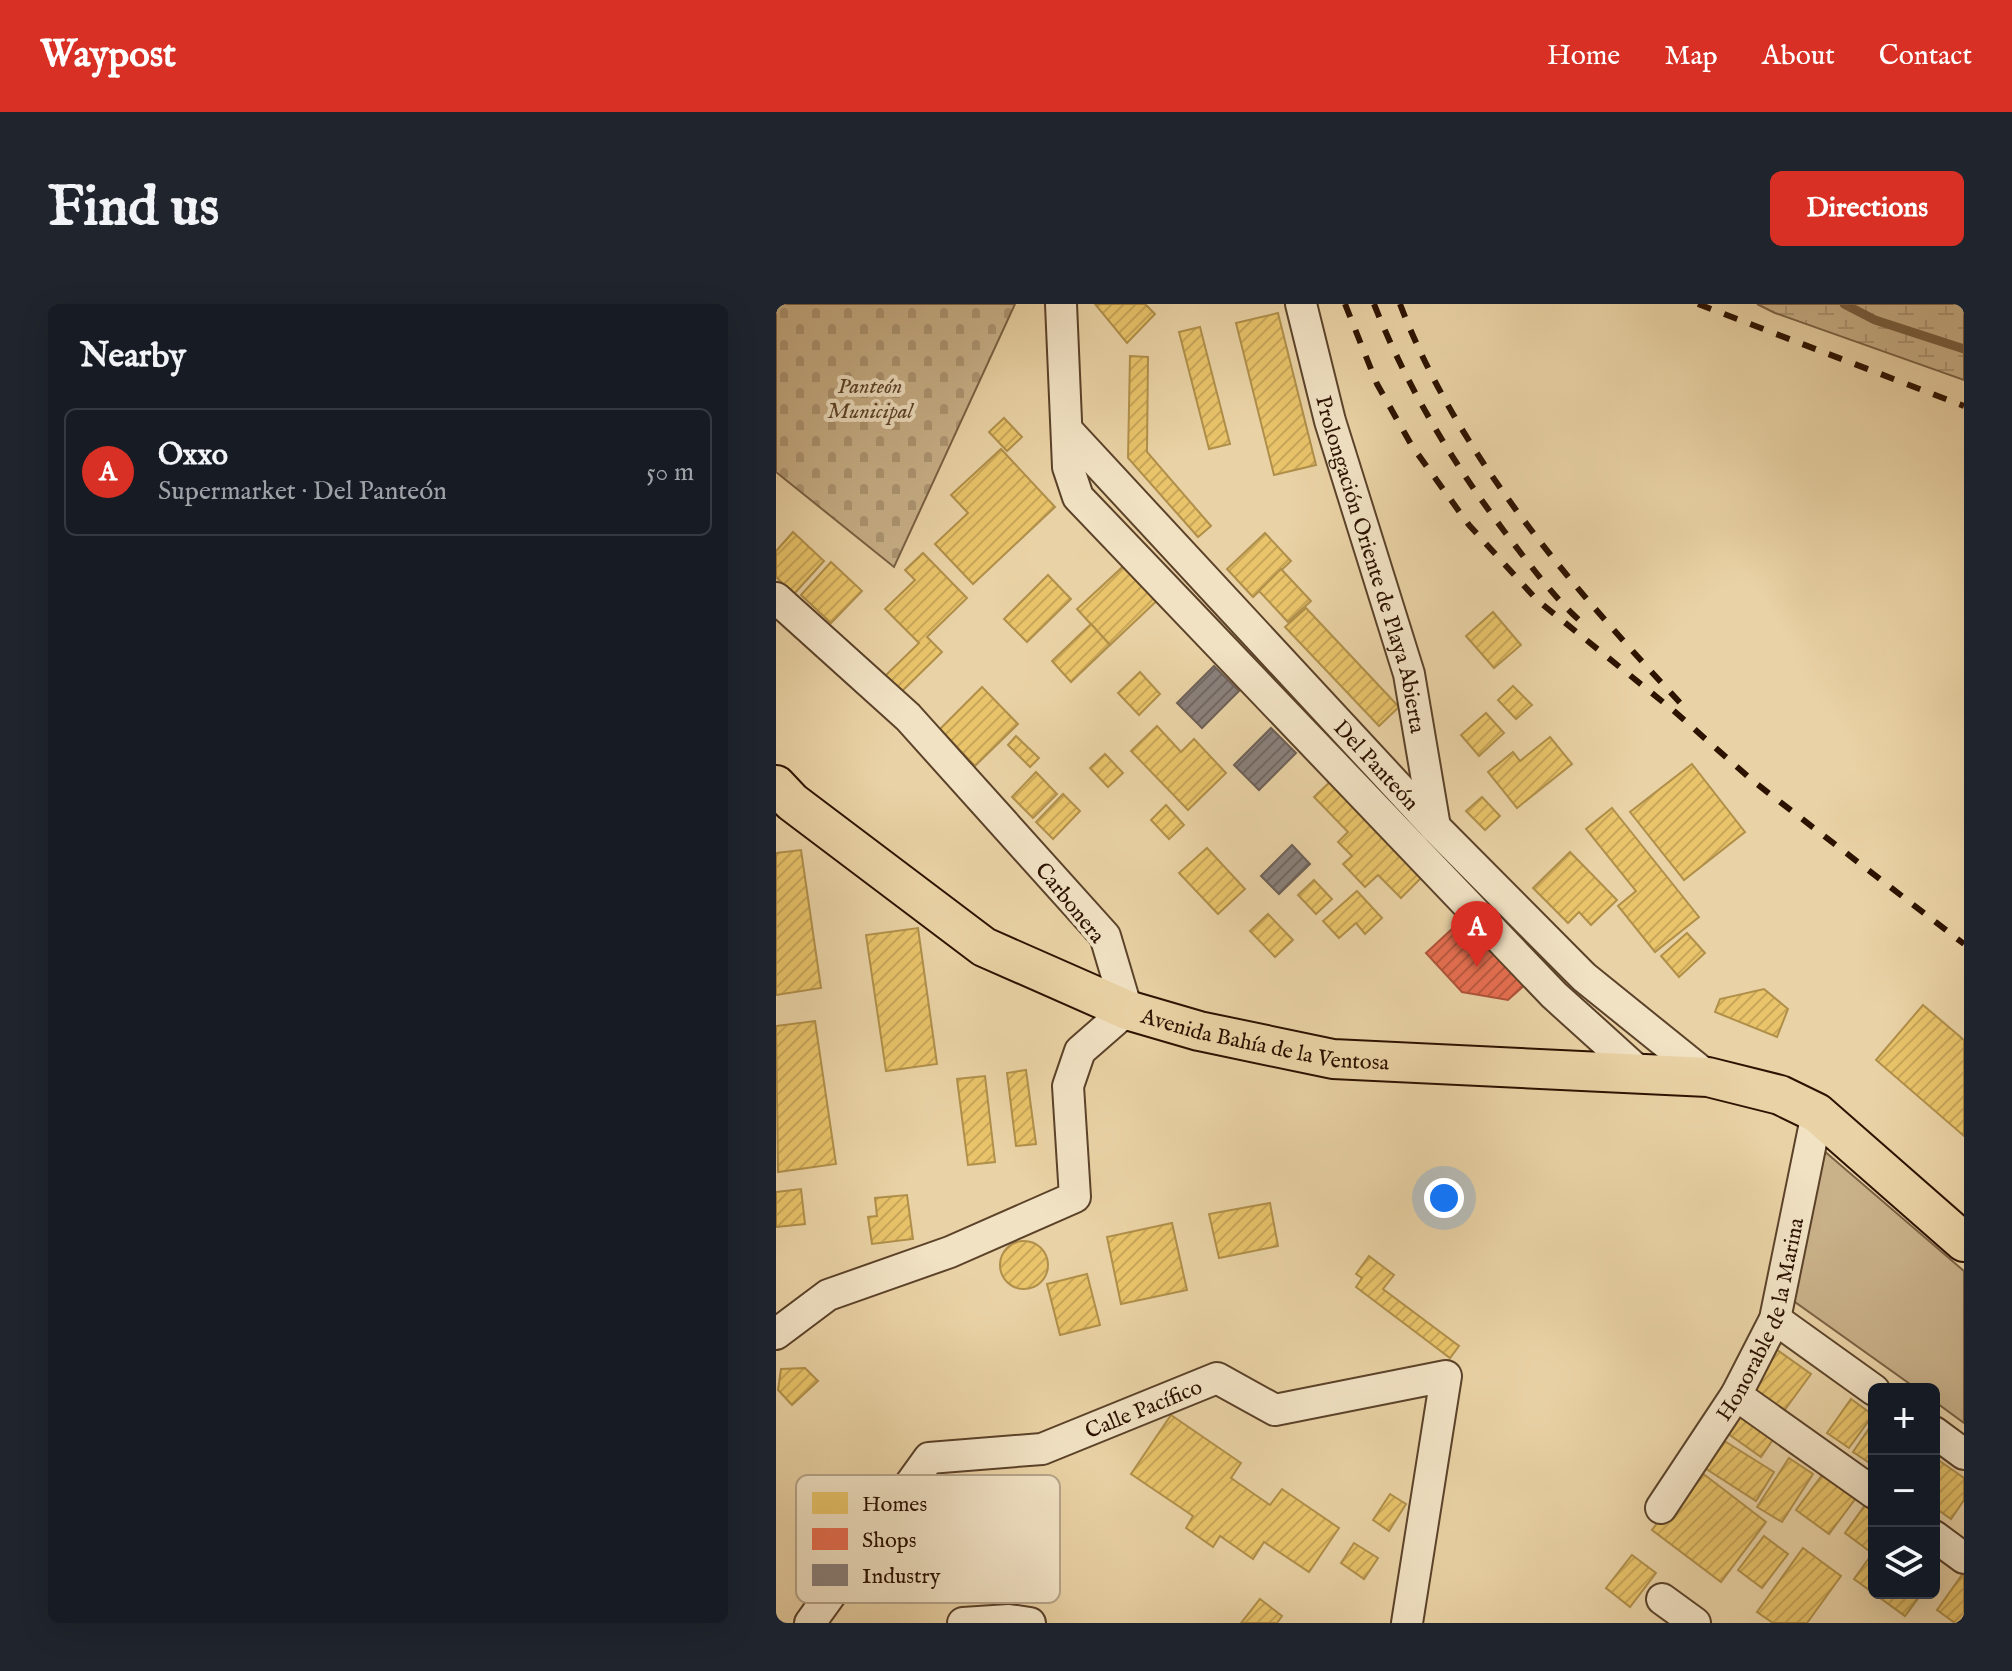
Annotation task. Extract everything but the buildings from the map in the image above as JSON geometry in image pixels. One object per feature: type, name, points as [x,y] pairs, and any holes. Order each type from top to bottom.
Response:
[{"type":"main road","name":"Avenida Bahía de la Ventosa","points":[[776,785],[792,802],[984,947],[1127,1010],[1199,1031],[1333,1059],[1638,1071],[1708,1077],[1780,1095],[1817,1113],[1964,1242]]},
{"type":"street","name":"Del Panteón","points":[[1061,304],[1068,467],[1078,497],[1554,995],[1638,1071]]},
{"type":"street","name":"Prolongación Oriente de Playa Abierta","points":[[1301,304],[1330,421],[1409,674],[1435,827]]},
{"type":"street","name":"Del Panteón","points":[[1067,430],[1435,827],[1584,977],[1708,1077]]},
{"type":"street","name":"Carbonera","points":[[776,598],[908,717],[1105,936],[1127,1010]]},
{"type":"street","points":[[776,1334],[828,1295],[950,1252],[1075,1197],[1068,1086],[1080,1051],[1127,1010]]},
{"type":"street","name":"Honorable de la Marina","points":[[1661,1508],[1736,1395],[1775,1319],[1817,1113]]},
{"type":"street","points":[[1775,1319],[1868,1386]]},
{"type":"street","name":"Calle Pacífico","points":[[917,1475],[929,1458],[1042,1449],[1217,1378],[1275,1410],[1446,1376],[1407,1623]]},
{"type":"street","points":[[1736,1395],[1868,1489]]},
{"type":"street","points":[[1940,1436],[1964,1454]]},
{"type":"street","points":[[1940,1540],[1964,1558]]},
{"type":"street","points":[[1662,1599],[1695,1623]]},
{"type":"street","name":"Calle Pacífico","points":[[810,1623],[824,1603]]},
{"type":"street","points":[[963,1623],[1009,1620],[1030,1623]]},
{"type":"green space","name":"Panteón Municipal","points":[[776,304],[1015,304],[894,567],[776,472]]},
{"type":"green space","points":[[1757,304],[1964,304],[1964,380],[1775,313]]},
{"type":"green space","points":[[1823,1150],[1964,1271],[1964,1423],[1940,1405],[1940,1383],[1909,1383],[1788,1297]]},
{"type":"waterway","points":[[1844,304],[1875,320],[1964,349]]},
{"type":"railway","points":[[1345,304],[1377,384],[1412,446],[1469,525],[1537,600],[1674,711],[1753,781],[1964,944]]},
{"type":"railway","points":[[1374,304],[1416,394],[1466,477],[1531,566],[1579,620]]},
{"type":"railway","points":[[1400,304],[1425,361],[1454,415],[1522,519],[1601,615],[1684,707]]},
{"type":"railway","points":[[1698,304],[1964,406]]},
{"type":"place","name":"Oxxo","points":[[1477,967]]}]
